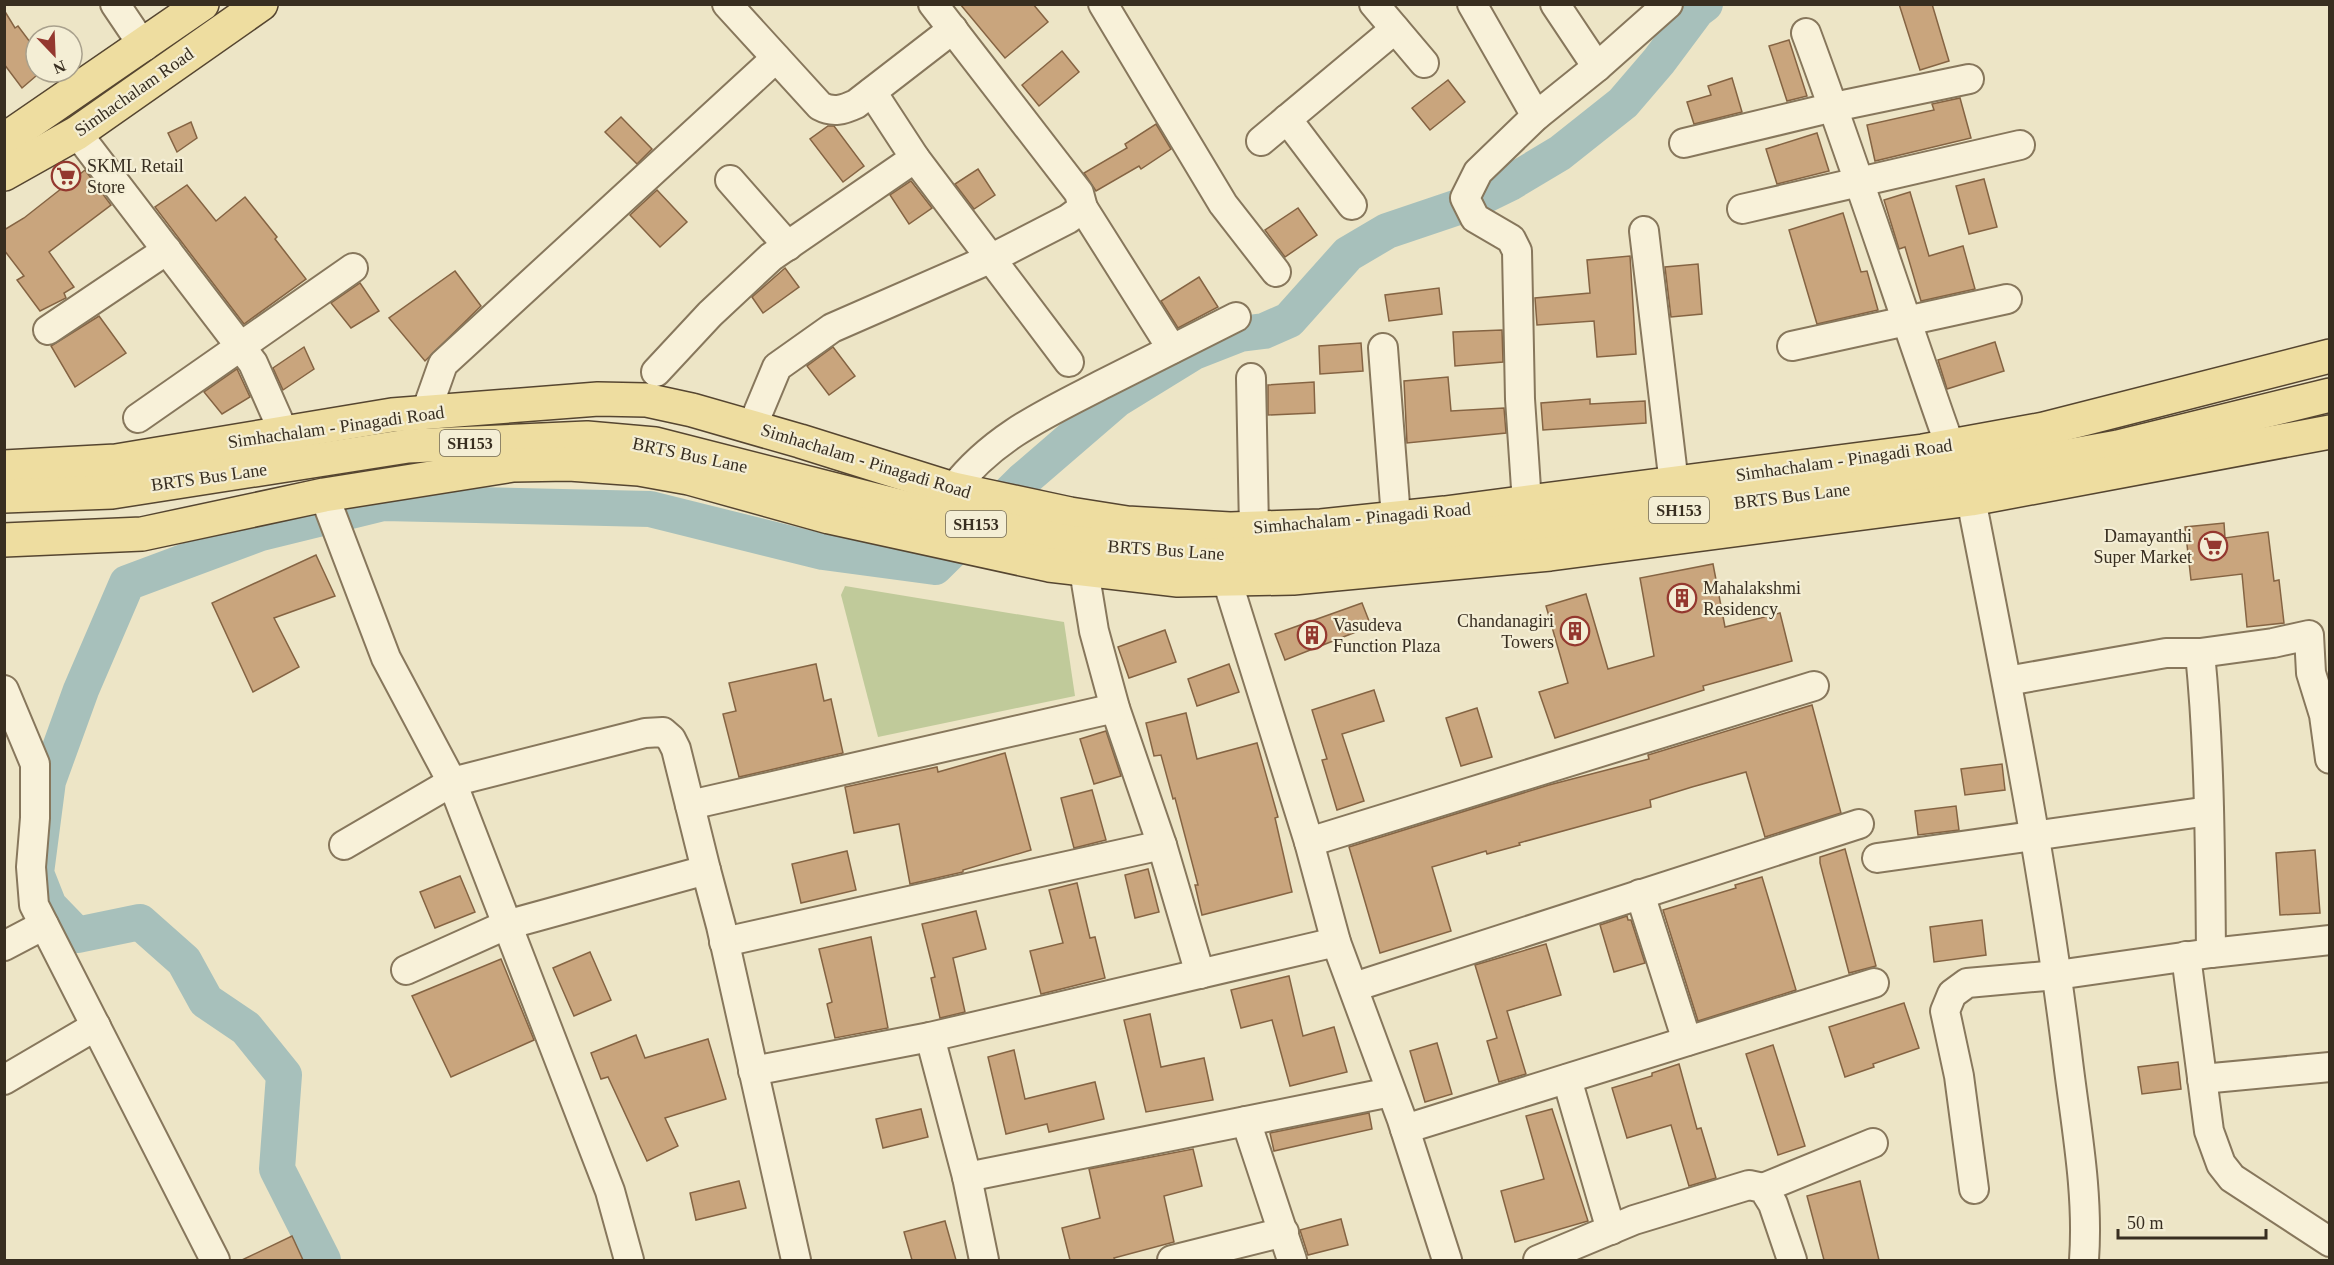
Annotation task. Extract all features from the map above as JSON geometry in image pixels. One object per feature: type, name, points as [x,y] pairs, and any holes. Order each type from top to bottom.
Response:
[{"type":"main road","points":[[10,148],[202,4]]},
{"type":"main road","name":"Simhachalam Road","points":[[10,148],[77,133],[261,4]]},
{"type":"main road","name":"Simhachalam - Pinagadi Road","points":[[4,467],[116,461],[392,415],[598,399],[646,400],[752,427],[953,489],[1070,514],[1127,523],[1254,528],[1322,526],[1527,503],[1950,446],[2044,429],[2330,356]]},
{"type":"main road","name":"BRTS Bus Lane","points":[[4,496],[112,492],[408,446],[587,438],[656,444],[930,514],[1021,534],[1078,543],[1207,555],[1323,551],[1398,545],[1958,476],[2118,447],[2330,395]]},
{"type":"main road","points":[[4,540],[142,534],[324,496],[513,465],[569,464],[639,469],[689,478],[876,528],[976,551],[1084,570],[1178,580],[1293,578],[1551,554],[1971,499],[2330,432]]},
{"type":"street","points":[[115,4],[144,46]]},
{"type":"street","points":[[727,4],[820,106],[829,111],[843,110],[856,104],[953,29]]},
{"type":"street","points":[[933,4],[1079,193],[1083,208],[1172,349]]},
{"type":"street","points":[[1374,4],[1424,63]]},
{"type":"street","points":[[1472,4],[1536,116]]},
{"type":"street","points":[[1555,4],[1598,67]]},
{"type":"street","points":[[1527,503],[1520,399],[1517,251],[1511,239],[1470,208],[1478,172],[1536,116],[1598,67],[1668,4]]},
{"type":"street","points":[[1115,10],[1223,204],[1276,272]]},
{"type":"street","points":[[1261,141],[1395,29]]},
{"type":"street","points":[[1806,33],[1862,183],[1906,322],[1950,446]]},
{"type":"street","points":[[426,412],[443,364],[776,58]]},
{"type":"street","points":[[1684,143],[1834,107],[1969,79]]},
{"type":"street","points":[[872,92],[915,158],[1069,362]]},
{"type":"street","points":[[1287,119],[1352,205]]},
{"type":"street","points":[[77,133],[253,363],[284,433]]},
{"type":"street","points":[[1742,208],[1862,183],[2020,145]]},
{"type":"street","points":[[656,372],[710,314],[771,257],[915,158]]},
{"type":"street","points":[[730,180],[788,246]]},
{"type":"street","points":[[752,427],[777,367],[809,343],[832,328],[992,258],[1068,219],[1083,208]]},
{"type":"street","points":[[1644,231],[1674,483]]},
{"type":"street","points":[[48,330],[167,250]]},
{"type":"street","points":[[138,418],[353,268]]},
{"type":"street","points":[[1792,346],[2007,299]]},
{"type":"street","points":[[953,489],[972,464],[1024,426],[1236,317]]},
{"type":"street","points":[[1383,348],[1396,518]]},
{"type":"street","points":[[1251,378],[1254,528]]},
{"type":"street","points":[[324,496],[386,658],[452,782],[610,1191],[629,1260]]},
{"type":"street","points":[[1971,499],[2007,681],[2057,975],[2086,1234]]},
{"type":"street","points":[[1084,570],[1094,631],[1115,708],[1162,845],[1200,974]]},
{"type":"street","points":[[1227,580],[1309,842],[1336,942],[1405,1129],[1447,1260]]},
{"type":"street","points":[[2007,681],[2166,653],[2200,653],[2273,643],[2319,633],[2311,673],[2324,715],[2330,759]]},
{"type":"street","points":[[2200,653],[2205,702],[2209,811],[2198,954],[2202,1079],[2209,1131],[2221,1164],[2232,1178],[2330,1242]]},
{"type":"street","points":[[1309,842],[1814,686]]},
{"type":"street","points":[[4,690],[35,764],[31,890],[34,906],[216,1260]]},
{"type":"street","points":[[690,805],[1115,708]]},
{"type":"street","points":[[344,845],[452,782],[645,733],[663,732],[671,739],[676,749],[724,942],[796,1260]]},
{"type":"street","points":[[1877,858],[2209,811]]},
{"type":"street","points":[[1354,987],[1858,824]]},
{"type":"street","points":[[724,942],[1162,845]]},
{"type":"street","points":[[406,970],[506,925],[706,870]]},
{"type":"street","points":[[1640,894],[1687,1041]]},
{"type":"street","points":[[4,946],[44,925]]},
{"type":"street","points":[[1974,1189],[1959,1076],[1945,1011],[1952,994],[1966,983],[2057,975],[2198,954],[2330,940]]},
{"type":"street","points":[[753,1071],[930,1037],[1336,942]]},
{"type":"street","points":[[1405,1129],[1874,983]]},
{"type":"street","points":[[4,1080],[96,1026]]},
{"type":"street","points":[[930,1037],[967,1177],[984,1260]]},
{"type":"street","points":[[2202,1079],[2330,1067]]},
{"type":"street","points":[[1567,1079],[1611,1230]]},
{"type":"street","points":[[967,1177],[1391,1092]]},
{"type":"street","points":[[1246,1121],[1292,1260]]},
{"type":"street","points":[[1538,1260],[1634,1220],[1749,1185],[1763,1188],[1873,1143]]},
{"type":"street","points":[[1763,1188],[1773,1204],[1792,1260]]},
{"type":"street","points":[[1172,1260],[1284,1232]]},
{"type":"green space","points":[[845,586],[1064,622],[1075,696],[878,737],[841,595]]},
{"type":"building","points":[[960,4],[1033,4],[1048,22],[1005,58]]},
{"type":"building","points":[[1899,4],[1932,4],[1949,61],[1920,70]]},
{"type":"building","points":[[4,10],[15,28],[18,26],[24,34],[24,84],[27,84],[22,88],[4,64]]},
{"type":"building","points":[[1789,40],[1807,96],[1787,101],[1769,46]]},
{"type":"building","points":[[1062,51],[1079,72],[1039,106],[1022,85]]},
{"type":"building","points":[[1732,78],[1742,112],[1694,124],[1687,102],[1711,95],[1708,86]]},
{"type":"building","points":[[1448,80],[1465,102],[1430,130],[1412,108]]},
{"type":"building","points":[[1960,98],[1971,138],[1875,161],[1867,125],[1934,110],[1932,104]]},
{"type":"building","points":[[621,117],[652,149],[637,164],[605,132]]},
{"type":"building","points":[[191,122],[197,138],[177,152],[168,133]]},
{"type":"building","points":[[1156,124],[1171,149],[1141,169],[1139,166],[1096,191],[1084,173],[1127,148],[1125,144]]},
{"type":"building","points":[[828,126],[834,126],[864,166],[843,182],[810,139]]},
{"type":"building","points":[[1817,133],[1829,171],[1777,184],[1766,149]]},
{"type":"building","points":[[978,169],[995,195],[974,209],[955,184]]},
{"type":"building","points":[[85,170],[111,205],[49,252],[74,287],[64,293],[66,298],[40,311],[17,280],[24,276],[4,250],[4,230],[24,218]]},
{"type":"building","points":[[1984,179],[1997,227],[1969,234],[1956,186]]},
{"type":"building","points":[[911,181],[932,208],[909,224],[890,195]]},
{"type":"building","points":[[187,185],[216,221],[245,197],[277,237],[275,239],[306,279],[244,324],[155,207]]},
{"type":"building","points":[[657,190],[687,222],[660,247],[630,215]]},
{"type":"building","points":[[1910,192],[1929,256],[1963,246],[1975,289],[1921,301],[1905,247],[1899,249],[1884,200]]},
{"type":"building","points":[[1298,208],[1317,235],[1285,257],[1265,230]]},
{"type":"building","points":[[1843,213],[1861,272],[1867,271],[1878,310],[1817,324],[1789,230]]},
{"type":"building","points":[[1630,256],[1636,354],[1597,357],[1594,321],[1537,325],[1535,298],[1590,293],[1587,260]]},
{"type":"building","points":[[1698,264],[1702,314],[1671,317],[1665,267]]},
{"type":"building","points":[[785,268],[799,287],[763,313],[752,297]]},
{"type":"building","points":[[455,271],[481,306],[425,361],[389,318]]},
{"type":"building","points":[[1199,277],[1218,307],[1178,328],[1161,301]]},
{"type":"building","points":[[360,283],[379,311],[351,328],[331,303]]},
{"type":"building","points":[[1439,288],[1442,314],[1389,321],[1385,295]]},
{"type":"building","points":[[99,316],[126,353],[75,387],[51,346]]},
{"type":"building","points":[[1502,330],[1503,362],[1455,366],[1453,332]]},
{"type":"building","points":[[1995,342],[2004,371],[1947,389],[1938,360]]},
{"type":"building","points":[[1361,343],[1363,371],[1320,374],[1319,346]]},
{"type":"building","points":[[304,347],[314,369],[283,390],[273,368]]},
{"type":"building","points":[[833,347],[855,376],[829,395],[807,366]]},
{"type":"building","points":[[237,369],[250,397],[222,414],[204,392]]},
{"type":"building","points":[[1448,377],[1451,411],[1504,408],[1506,433],[1407,443],[1404,381]]},
{"type":"building","points":[[1314,382],[1315,413],[1268,415],[1268,385]]},
{"type":"building","points":[[1590,399],[1590,404],[1645,401],[1646,423],[1543,430],[1541,403]]},
{"type":"building","points":[[2224,523],[2225,538],[2268,532],[2274,581],[2279,580],[2284,623],[2247,627],[2242,574],[2191,580],[2185,527]]},
{"type":"building","points":[[316,555],[335,596],[274,618],[299,667],[253,692],[212,603]]},
{"type":"building","points":[[1713,564],[1725,627],[1780,613],[1792,661],[1703,686],[1704,690],[1555,738],[1539,692],[1568,683],[1546,606],[1586,594],[1608,669],[1654,656],[1640,578]]},
{"type":"building","name":"Vasudeva Function Plaza","points":[[1362,603],[1371,626],[1285,660],[1275,634]]},
{"type":"building","points":[[1165,630],[1176,662],[1129,678],[1118,647]]},
{"type":"building","points":[[816,664],[824,701],[831,699],[843,753],[739,777],[723,714],[736,711],[729,683]]},
{"type":"building","points":[[1229,664],[1239,692],[1197,706],[1188,679]]},
{"type":"building","points":[[1374,690],[1384,721],[1342,734],[1364,801],[1337,810],[1322,760],[1327,759],[1312,710]]},
{"type":"building","points":[[1812,705],[1841,813],[1765,837],[1746,772],[1692,787],[1650,800],[1651,807],[1519,843],[1520,845],[1487,854],[1486,851],[1432,867],[1451,931],[1380,953],[1349,847],[1549,785],[1649,759],[1648,755]]},
{"type":"building","points":[[1477,708],[1492,757],[1461,766],[1446,718]]},
{"type":"building","points":[[1186,713],[1197,759],[1257,743],[1278,817],[1275,818],[1292,892],[1202,915],[1195,885],[1198,885],[1175,798],[1173,799],[1161,755],[1154,756],[1146,723]]},
{"type":"building","points":[[1106,731],[1121,776],[1094,784],[1080,739]]},
{"type":"building","points":[[1005,753],[1031,850],[963,870],[963,872],[910,884],[899,824],[854,833],[845,787],[937,767],[938,772]]},
{"type":"building","points":[[2002,764],[2005,790],[1965,795],[1961,769]]},
{"type":"building","points":[[1092,790],[1106,840],[1074,848],[1061,798]]},
{"type":"building","points":[[1956,806],[1959,830],[1918,835],[1915,811]]},
{"type":"building","points":[[1845,849],[1876,966],[1849,973],[1820,863],[1820,857]]},
{"type":"building","points":[[2315,850],[2320,913],[2280,915],[2276,853]]},
{"type":"building","points":[[847,851],[856,890],[801,903],[792,864]]},
{"type":"building","points":[[1148,869],[1159,912],[1135,918],[1125,875]]},
{"type":"building","points":[[460,876],[475,912],[435,928],[420,892]]},
{"type":"building","points":[[1762,877],[1796,990],[1698,1021],[1663,910],[1736,888],[1735,885]]},
{"type":"building","points":[[1077,883],[1090,938],[1095,937],[1105,978],[1041,994],[1030,951],[1063,943],[1049,890]]},
{"type":"building","points":[[976,911],[986,949],[953,958],[965,1012],[940,1018],[931,978],[935,977],[922,924]]},
{"type":"building","points":[[1627,916],[1628,920],[1631,920],[1645,963],[1614,972],[1600,925]]},
{"type":"building","points":[[1982,920],[1986,955],[1934,962],[1930,927]]},
{"type":"building","points":[[871,937],[888,1028],[835,1038],[827,1004],[832,1002],[819,949]]},
{"type":"building","points":[[1546,944],[1561,995],[1507,1011],[1526,1074],[1499,1082],[1487,1041],[1497,1038],[1475,965]]},
{"type":"building","points":[[590,952],[611,1000],[574,1016],[553,968]]},
{"type":"building","points":[[501,959],[534,1040],[451,1077],[412,996]]},
{"type":"building","points":[[1289,976],[1303,1036],[1334,1027],[1347,1072],[1290,1086],[1272,1020],[1241,1028],[1231,990]]},
{"type":"building","points":[[1904,1003],[1919,1048],[1873,1064],[1874,1067],[1845,1077],[1829,1027]]},
{"type":"building","points":[[1150,1014],[1161,1067],[1204,1058],[1213,1100],[1146,1112],[1124,1020]]},
{"type":"building","points":[[636,1035],[645,1058],[708,1039],[726,1099],[665,1118],[678,1146],[647,1161],[608,1077],[601,1079],[591,1053]]},
{"type":"building","points":[[1437,1043],[1452,1094],[1425,1102],[1410,1051]]},
{"type":"building","points":[[1773,1045],[1805,1146],[1778,1155],[1746,1054]]},
{"type":"building","points":[[1014,1050],[1025,1099],[1095,1082],[1104,1119],[1049,1132],[1047,1124],[1006,1134],[988,1057]]},
{"type":"building","points":[[2178,1062],[2181,1089],[2142,1094],[2138,1067]]},
{"type":"building","points":[[1679,1064],[1697,1129],[1701,1128],[1716,1178],[1689,1186],[1671,1125],[1627,1138],[1612,1088],[1652,1076],[1652,1073]]},
{"type":"building","points":[[921,1109],[928,1137],[883,1148],[876,1119]]},
{"type":"building","points":[[1552,1109],[1588,1221],[1515,1242],[1501,1191],[1544,1179],[1526,1116]]},
{"type":"building","points":[[1369,1113],[1372,1129],[1274,1151],[1270,1133]]},
{"type":"building","points":[[1193,1149],[1202,1186],[1164,1196],[1174,1242],[1114,1258],[1115,1260],[1070,1260],[1062,1228],[1100,1218],[1089,1169]]},
{"type":"building","points":[[739,1181],[746,1208],[696,1220],[690,1193]]},
{"type":"building","points":[[1860,1181],[1879,1260],[1824,1260],[1807,1196]]},
{"type":"building","points":[[1341,1219],[1348,1245],[1308,1255],[1300,1230]]},
{"type":"building","points":[[945,1221],[956,1260],[912,1260],[904,1232]]},
{"type":"building","points":[[292,1236],[303,1260],[242,1260]]},
{"type":"waterway","points":[[323,1260],[277,1169],[284,1075],[246,1028],[206,1001],[184,961],[140,922],[77,935],[49,906],[36,873],[48,781],[81,690],[127,583],[261,533],[383,503],[650,509],[823,552],[935,567],[1022,481],[1116,400],[1194,352],[1240,334],[1264,331],[1289,320],[1348,254],[1387,231],[1467,204],[1510,183],[1560,153],[1623,103],[1659,61],[1697,10],[1705,4]]},
{"type":"place","name":"SKML Retail Store","points":[[66,176]]},
{"type":"place","name":"Damayanthi Super Market","points":[[2213,546]]},
{"type":"place","name":"Mahalakshmi Residency","points":[[1682,598]]},
{"type":"place","name":"Chandanagiri Towers","points":[[1575,631]]},
{"type":"place","name":"Vasudeva Function Plaza","points":[[1312,635]]}]
